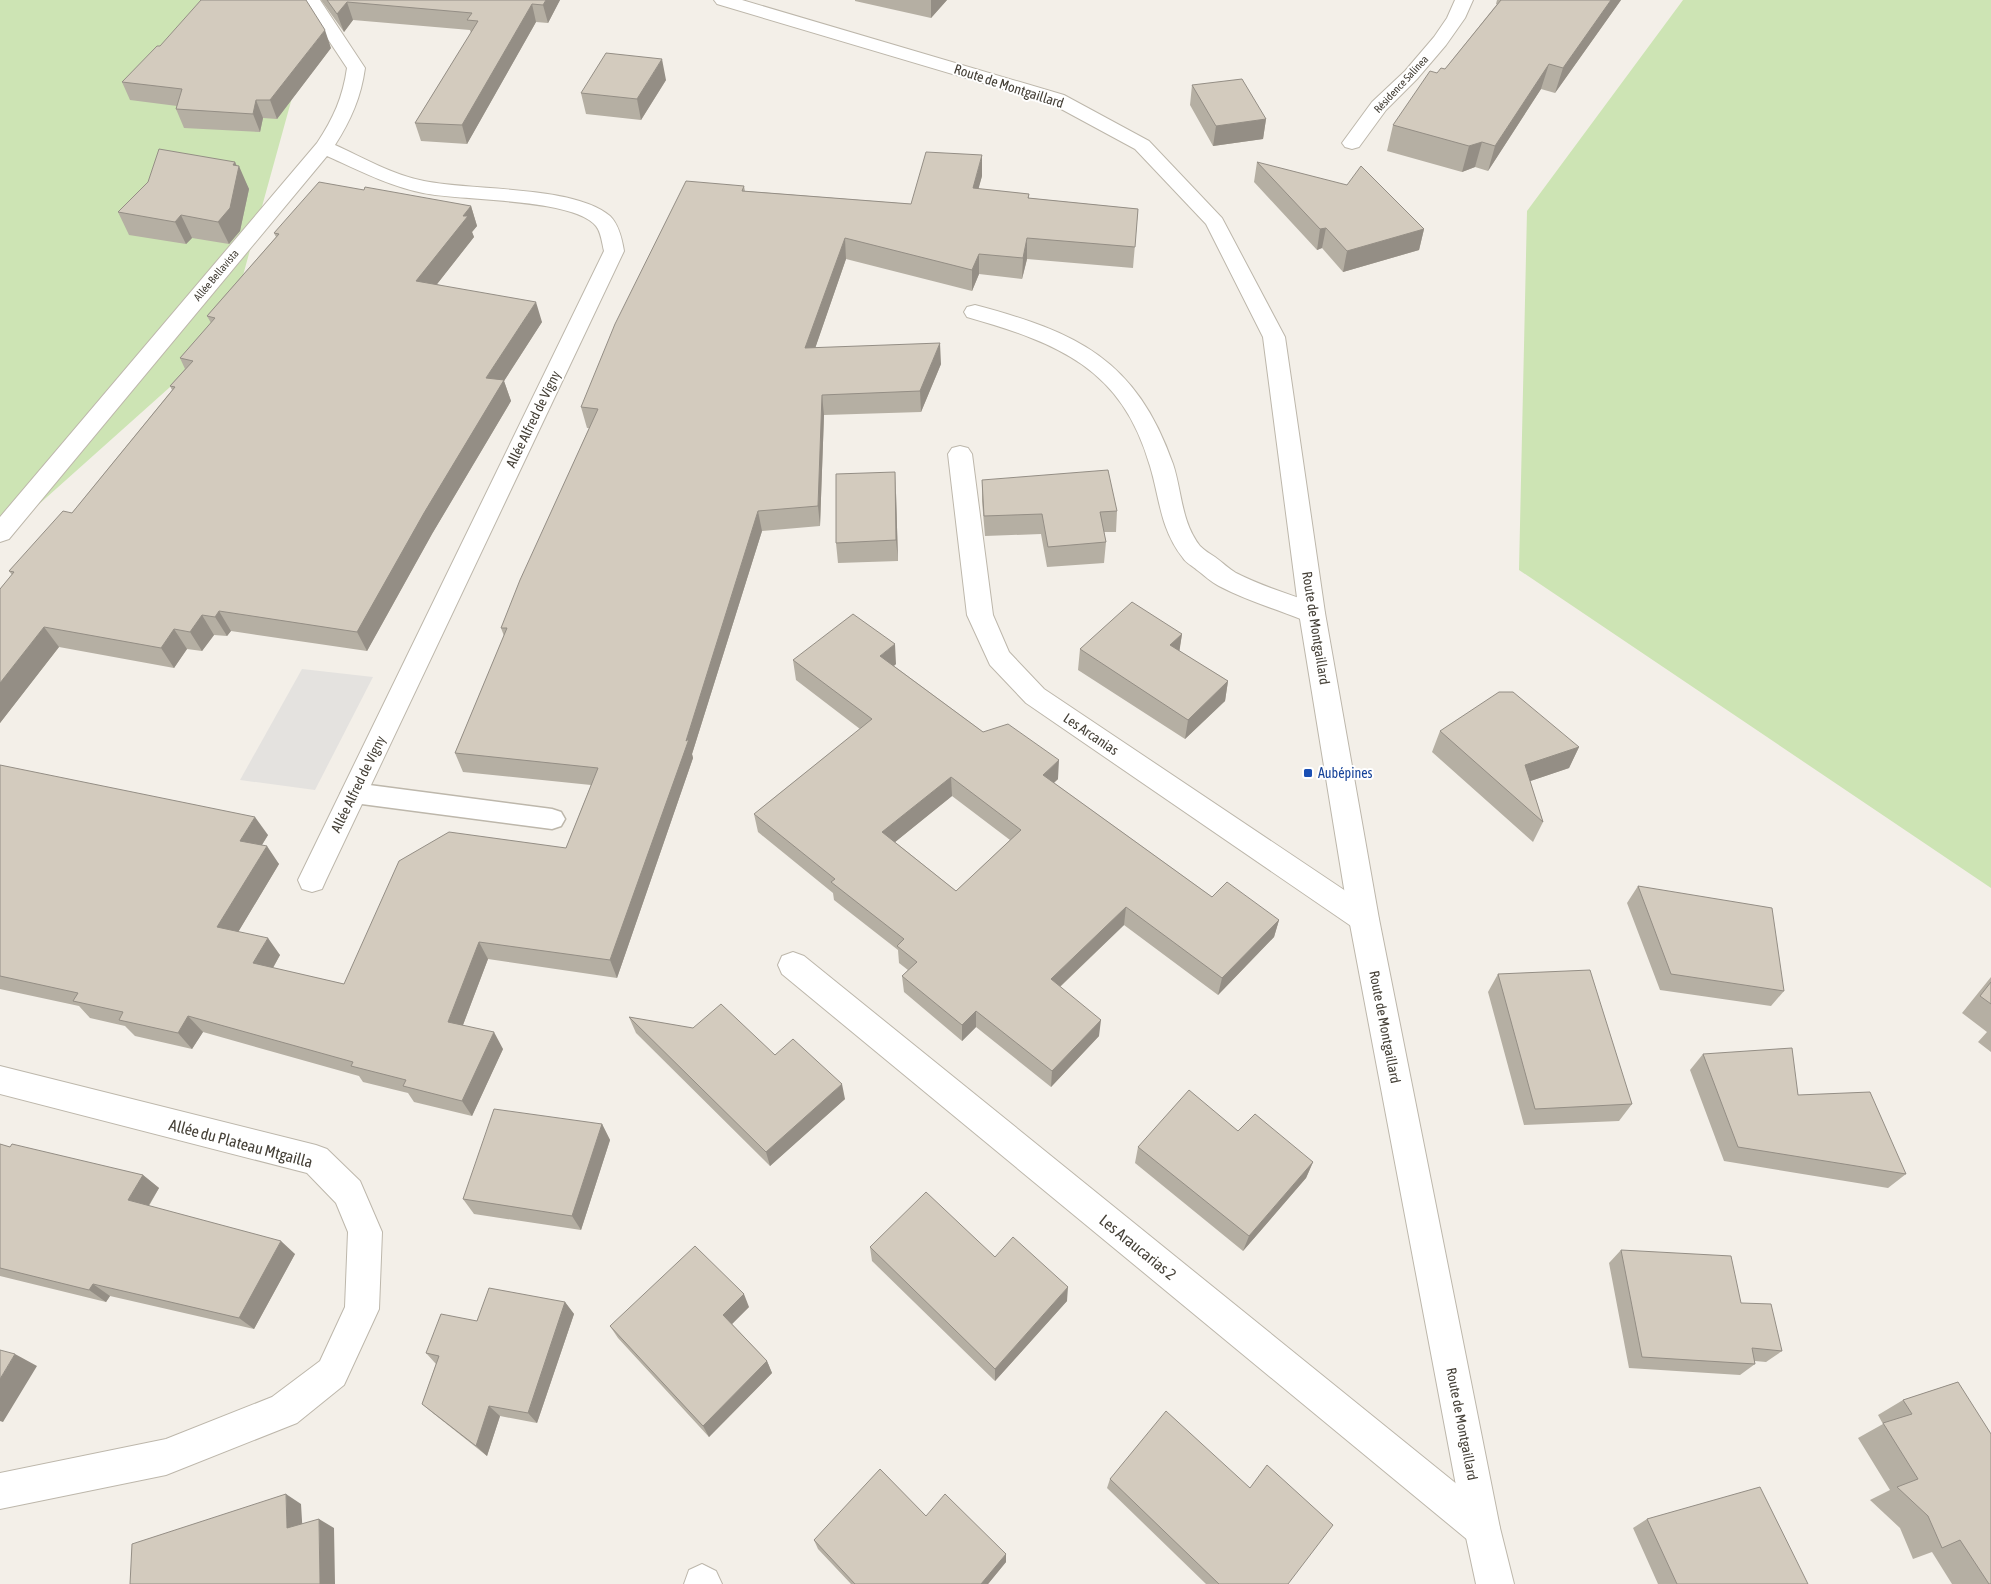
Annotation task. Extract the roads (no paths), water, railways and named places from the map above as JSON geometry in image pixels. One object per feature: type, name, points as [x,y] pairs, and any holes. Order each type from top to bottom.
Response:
[{"type":"street","name":"Allée Bellavista","points":[[0,533],[324,147],[344,118],[353,92],[356,68],[311,0]]},
{"type":"street","name":"Route de Montgaillard","points":[[724,0],[1057,99],[1142,145],[1215,222],[1274,337],[1312,613],[1364,919],[1482,1528],[1495,1584]]},
{"type":"street","name":"Résidence Salinea","points":[[1352,143],[1379,106],[1411,75],[1440,41],[1456,18],[1464,0]]},
{"type":"street","name":"Allée Alfred de Vigny","points":[[312,880],[614,251],[611,236],[603,221],[587,210],[568,203],[458,193],[421,186],[389,175],[324,147]]},
{"type":"street","points":[[975,312],[1028,327],[1073,348],[1106,371],[1128,395],[1147,426],[1162,466],[1175,522],[1192,553],[1227,579],[1312,613]]},
{"type":"street","name":"Les Arcanias","points":[[960,454],[980,615],[999,658],[1035,696],[1364,919]]},
{"type":"street","name":"Les Araucarias 2","points":[[794,965],[1482,1528]]},
{"type":"street","name":"Allée du Plateau Mtgailla","points":[[0,1080],[316,1160],[348,1192],[365,1232],[362,1309],[332,1373],[284,1410],[166,1457],[0,1490]]},
{"type":"lane","points":[[354,793],[552,819]]},
{"type":"place","name":"Aubépines","points":[[1308,773]]}]
